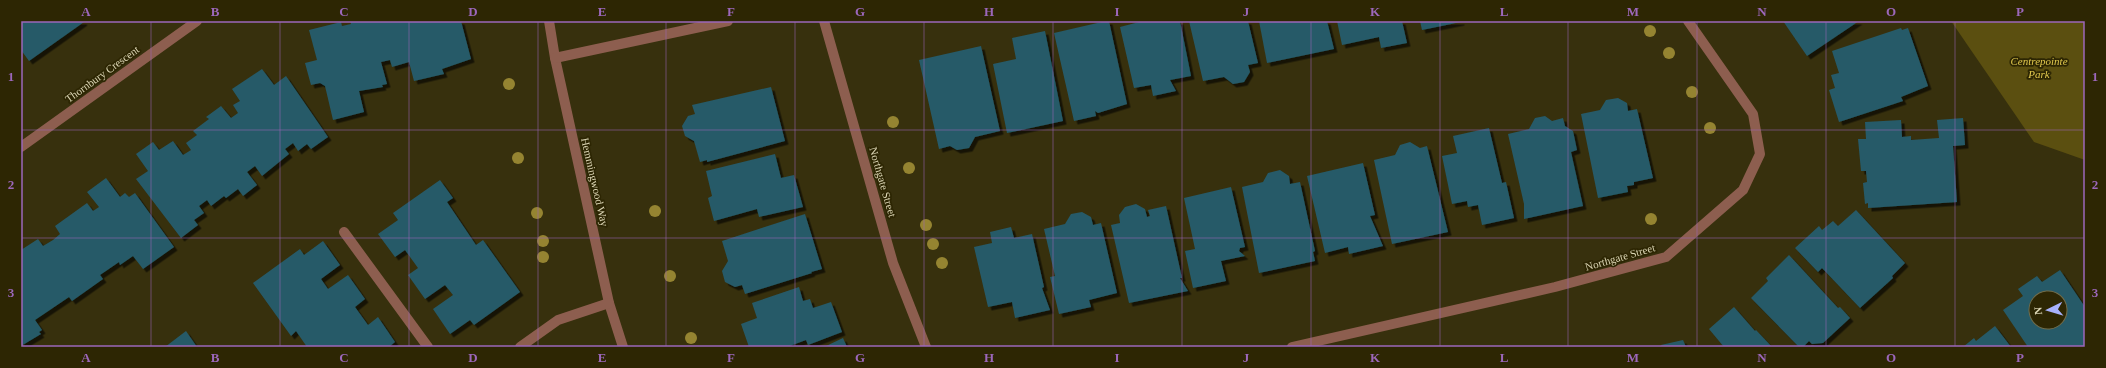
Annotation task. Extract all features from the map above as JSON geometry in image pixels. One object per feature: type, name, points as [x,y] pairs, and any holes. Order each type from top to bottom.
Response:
[{"type":"street","name":"Thornbury Crescent","points":[[21,147],[198,21]]},
{"type":"street","name":"Hemmingwood Way","points":[[549,21],[554,58],[609,302],[623,347]]},
{"type":"street","points":[[554,58],[728,21]]},
{"type":"street","name":"Northgate Street","points":[[824,21],[893,263],[926,347]]},
{"type":"street","name":"Northgate Street","points":[[1292,347],[1555,288],[1666,256],[1743,190],[1760,154],[1752,114],[1688,21]]},
{"type":"street","points":[[344,232],[428,347]]},
{"type":"street","points":[[520,347],[558,320],[609,302]]},
{"type":"green space","name":"Centrepointe Park","points":[[1951,21],[2085,21],[2085,160],[2034,142]]},
{"type":"building","points":[[21,21],[84,22],[29,61],[21,50]]},
{"type":"building","points":[[350,21],[461,21],[471,59],[442,69],[444,74],[414,81],[409,62],[392,67],[390,60],[381,62],[387,84],[382,85],[383,87],[359,91],[364,112],[333,120],[325,86],[320,83],[311,85],[305,63],[317,60],[309,30],[341,22],[342,26],[351,24]]},
{"type":"building","points":[[1109,21],[1127,104],[1098,113],[1095,111],[1096,116],[1074,121],[1054,33]]},
{"type":"building","points":[[1143,21],[1180,21],[1191,76],[1170,80],[1176,91],[1153,96],[1151,85],[1134,88],[1120,27]]},
{"type":"building","points":[[1189,21],[1248,21],[1258,63],[1248,65],[1250,72],[1244,82],[1233,84],[1224,77],[1203,81]]},
{"type":"building","points":[[1259,21],[1327,21],[1334,49],[1267,63]]},
{"type":"building","points":[[1337,21],[1402,21],[1407,43],[1381,48],[1379,37],[1342,45]]},
{"type":"building","points":[[1420,21],[1461,21],[1461,22],[1422,30]]},
{"type":"building","points":[[1783,21],[1859,21],[1807,56]]},
{"type":"building","points":[[1901,28],[1902,30],[1908,28],[1928,86],[1901,97],[1903,101],[1839,122],[1829,90],[1835,88],[1831,75],[1839,73],[1832,51]]},
{"type":"building","points":[[1045,31],[1063,121],[1007,133],[993,64],[1016,59],[1012,38]]},
{"type":"building","points":[[981,46],[1000,131],[975,137],[969,148],[957,150],[950,146],[939,149],[919,60]]},
{"type":"building","points":[[262,69],[274,85],[286,76],[328,137],[311,149],[307,144],[298,151],[293,143],[285,149],[289,154],[262,176],[255,166],[247,172],[257,185],[243,196],[238,189],[226,198],[224,196],[211,206],[207,200],[199,206],[204,213],[194,220],[198,225],[181,238],[136,179],[148,171],[136,154],[153,142],[159,150],[173,141],[183,155],[191,150],[186,143],[197,135],[193,131],[209,119],[206,117],[221,106],[231,118],[238,113],[233,105],[240,101],[232,89]]},
{"type":"building","points":[[771,87],[785,141],[707,162],[707,160],[700,162],[694,141],[685,136],[682,126],[688,116],[695,114],[692,105]]},
{"type":"building","points":[[1618,98],[1627,103],[1628,111],[1637,109],[1653,178],[1634,182],[1634,185],[1627,186],[1628,192],[1598,198],[1581,114],[1600,110],[1606,100]]},
{"type":"building","points":[[1545,116],[1552,121],[1563,118],[1565,126],[1573,131],[1577,150],[1571,152],[1583,206],[1524,219],[1524,204],[1508,134],[1529,129],[1535,118]]},
{"type":"building","points":[[1963,118],[1965,145],[1953,146],[1957,202],[1868,208],[1868,203],[1865,204],[1863,183],[1867,182],[1866,171],[1861,171],[1858,139],[1866,139],[1865,122],[1901,120],[1902,137],[1911,136],[1911,140],[1939,138],[1937,120]]},
{"type":"building","points":[[1489,128],[1502,183],[1506,182],[1514,218],[1482,225],[1478,205],[1468,207],[1467,201],[1452,204],[1442,156],[1457,153],[1453,136]]},
{"type":"building","points":[[1410,142],[1420,148],[1427,146],[1448,232],[1392,244],[1374,160],[1395,155],[1400,145]]},
{"type":"building","points":[[775,154],[781,178],[794,175],[803,207],[759,217],[757,209],[714,221],[708,198],[712,196],[706,171]]},
{"type":"building","points":[[1363,163],[1375,215],[1370,216],[1383,246],[1349,254],[1348,247],[1325,253],[1307,176]]},
{"type":"building","points":[[1280,170],[1289,176],[1290,184],[1300,182],[1315,251],[1313,252],[1315,261],[1259,273],[1242,187],[1263,182],[1268,173]]},
{"type":"building","points":[[106,178],[120,197],[125,193],[129,197],[135,193],[174,247],[143,269],[133,256],[120,265],[119,262],[100,275],[103,279],[72,301],[69,297],[35,320],[42,330],[39,332],[41,334],[21,346],[21,250],[38,239],[43,246],[53,240],[60,234],[55,226],[87,203],[93,211],[99,207],[87,192]]},
{"type":"building","points":[[440,180],[453,198],[447,202],[476,245],[483,240],[520,292],[474,325],[470,320],[450,334],[433,309],[453,295],[445,285],[425,299],[408,275],[418,268],[405,250],[395,257],[378,234],[398,220],[393,213]]},
{"type":"building","points":[[1231,187],[1245,247],[1240,248],[1239,251],[1245,256],[1221,261],[1226,281],[1193,288],[1185,251],[1195,249],[1184,198]]},
{"type":"building","points":[[1136,204],[1145,209],[1147,217],[1150,216],[1148,210],[1166,206],[1182,278],[1180,278],[1188,291],[1129,303],[1111,225],[1120,223],[1119,215],[1125,207]]},
{"type":"building","points":[[1856,210],[1905,263],[1892,276],[1893,278],[1860,308],[1822,268],[1818,272],[1795,248],[1819,226],[1822,230],[1833,221],[1838,226]]},
{"type":"building","points":[[1082,212],[1091,217],[1093,225],[1101,223],[1117,293],[1089,300],[1091,307],[1059,314],[1050,277],[1055,276],[1044,229],[1065,224],[1071,214]]},
{"type":"building","points":[[805,214],[822,269],[745,294],[742,285],[735,287],[725,282],[722,271],[728,261],[722,241]]},
{"type":"building","points":[[1011,227],[1014,238],[1032,234],[1044,287],[1042,288],[1050,310],[1015,318],[1012,302],[988,307],[974,247],[992,243],[990,232]]},
{"type":"building","points":[[323,241],[340,265],[321,279],[328,289],[348,275],[365,299],[355,307],[368,325],[378,317],[395,342],[389,347],[307,347],[296,331],[291,336],[253,283],[300,249],[304,255]]},
{"type":"building","points":[[1789,255],[1838,308],[1840,307],[1850,318],[1823,343],[1812,344],[1809,341],[1803,347],[1799,347],[1751,298],[1768,281],[1766,278]]},
{"type":"building","points":[[2060,270],[2085,307],[2085,347],[2028,347],[2003,310],[2023,296],[2018,289],[2037,276],[2042,282]]},
{"type":"building","points":[[799,287],[803,301],[810,299],[813,308],[831,302],[842,332],[808,345],[806,340],[787,347],[749,347],[741,324],[757,318],[752,303]]},
{"type":"building","points":[[1734,307],[1755,331],[1756,330],[1772,347],[1724,347],[1709,329]]},
{"type":"building","points":[[1995,326],[2011,347],[1963,347],[1974,338],[1976,341]]},
{"type":"building","points":[[186,331],[197,347],[165,347]]},
{"type":"building","points":[[843,338],[847,347],[824,347]]},
{"type":"building","points":[[1683,340],[1686,347],[1662,347],[1661,345]]}]
